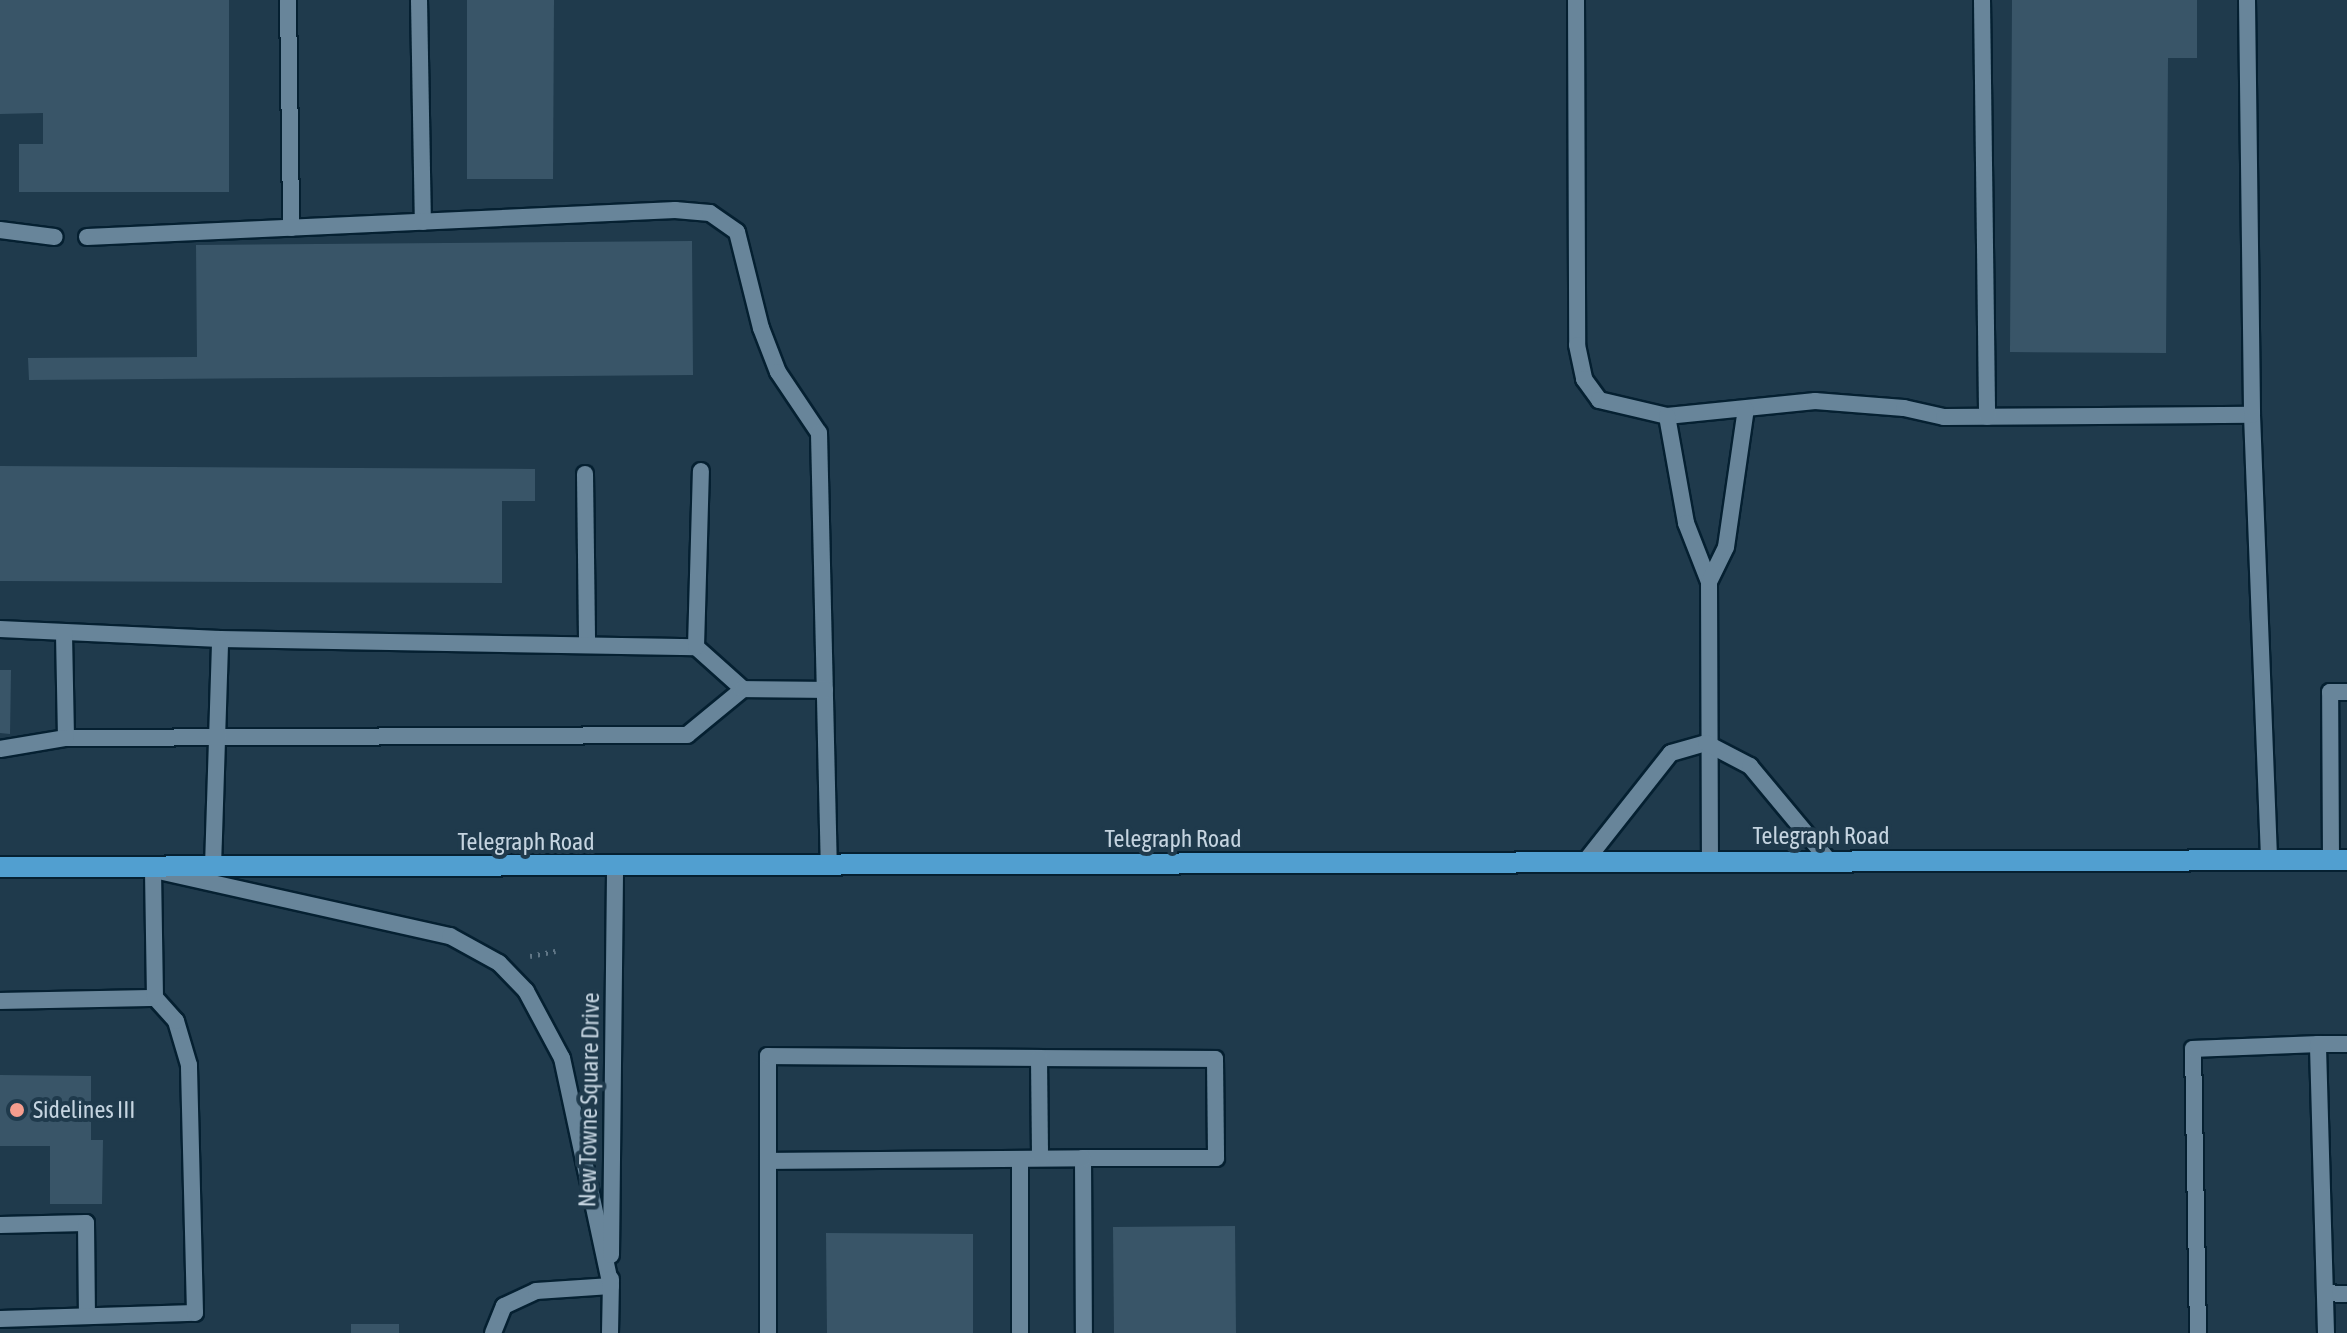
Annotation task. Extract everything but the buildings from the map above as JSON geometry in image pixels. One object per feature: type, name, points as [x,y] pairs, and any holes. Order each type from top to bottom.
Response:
[{"type":"main road","name":"Telegraph Road","points":[[0,867],[615,868],[2339,860]]},
{"type":"street","points":[[288,0],[291,228]]},
{"type":"street","points":[[419,0],[423,222]]},
{"type":"street","points":[[1576,0],[1577,345],[1584,379],[1599,400],[1667,416],[1815,401],[1904,408],[1944,417],[2252,415]]},
{"type":"street","points":[[1982,0],[1987,417]]},
{"type":"street","points":[[2247,0],[2252,415],[2269,860]]},
{"type":"street","points":[[87,237],[675,210],[710,213],[737,232],[761,328],[778,372],[819,433],[829,867]]},
{"type":"street","points":[[0,230],[55,237]]},
{"type":"street","points":[[1709,582],[1726,547],[1746,409]]},
{"type":"street","points":[[1667,416],[1686,523],[1709,582],[1706,743],[1710,863]]},
{"type":"street","points":[[696,647],[701,471]]},
{"type":"street","points":[[585,474],[587,645]]},
{"type":"street","points":[[0,629],[220,639],[696,647],[743,689]]},
{"type":"street","points":[[64,632],[66,738]]},
{"type":"street","points":[[213,867],[220,639]]},
{"type":"street","points":[[0,749],[66,738],[687,735],[743,689],[825,690]]},
{"type":"street","points":[[2339,860],[2330,692],[2347,692]]},
{"type":"street","points":[[1584,863],[1671,753],[1706,743],[1750,766],[1830,862]]},
{"type":"street","name":"New Towne Square Drive","points":[[610,1333],[615,868]]},
{"type":"street","points":[[0,1319],[195,1313],[189,1065],[176,1021],[155,998],[153,869],[450,936],[499,963],[534,1002],[562,1058],[611,1286],[536,1291],[504,1306],[493,1333]]},
{"type":"street","points":[[0,1001],[155,998]]},
{"type":"street","points":[[2318,1044],[2326,1333]]},
{"type":"street","points":[[2198,1333],[2193,1049],[2347,1044]]},
{"type":"street","points":[[768,1161],[1216,1158],[1215,1059],[768,1056],[768,1161],[768,1333]]},
{"type":"street","points":[[1039,1058],[1040,1158]]},
{"type":"street","points":[[1083,1158],[1084,1333]]},
{"type":"street","points":[[1020,1159],[1020,1333]]},
{"type":"street","points":[[0,1225],[86,1223],[87,1316]]},
{"type":"street","points":[[2325,1293],[2347,1294]]},
{"type":"path","points":[[530,956],[556,951]]},
{"type":"place","name":"Sidelines III","points":[[17,1110]]}]
